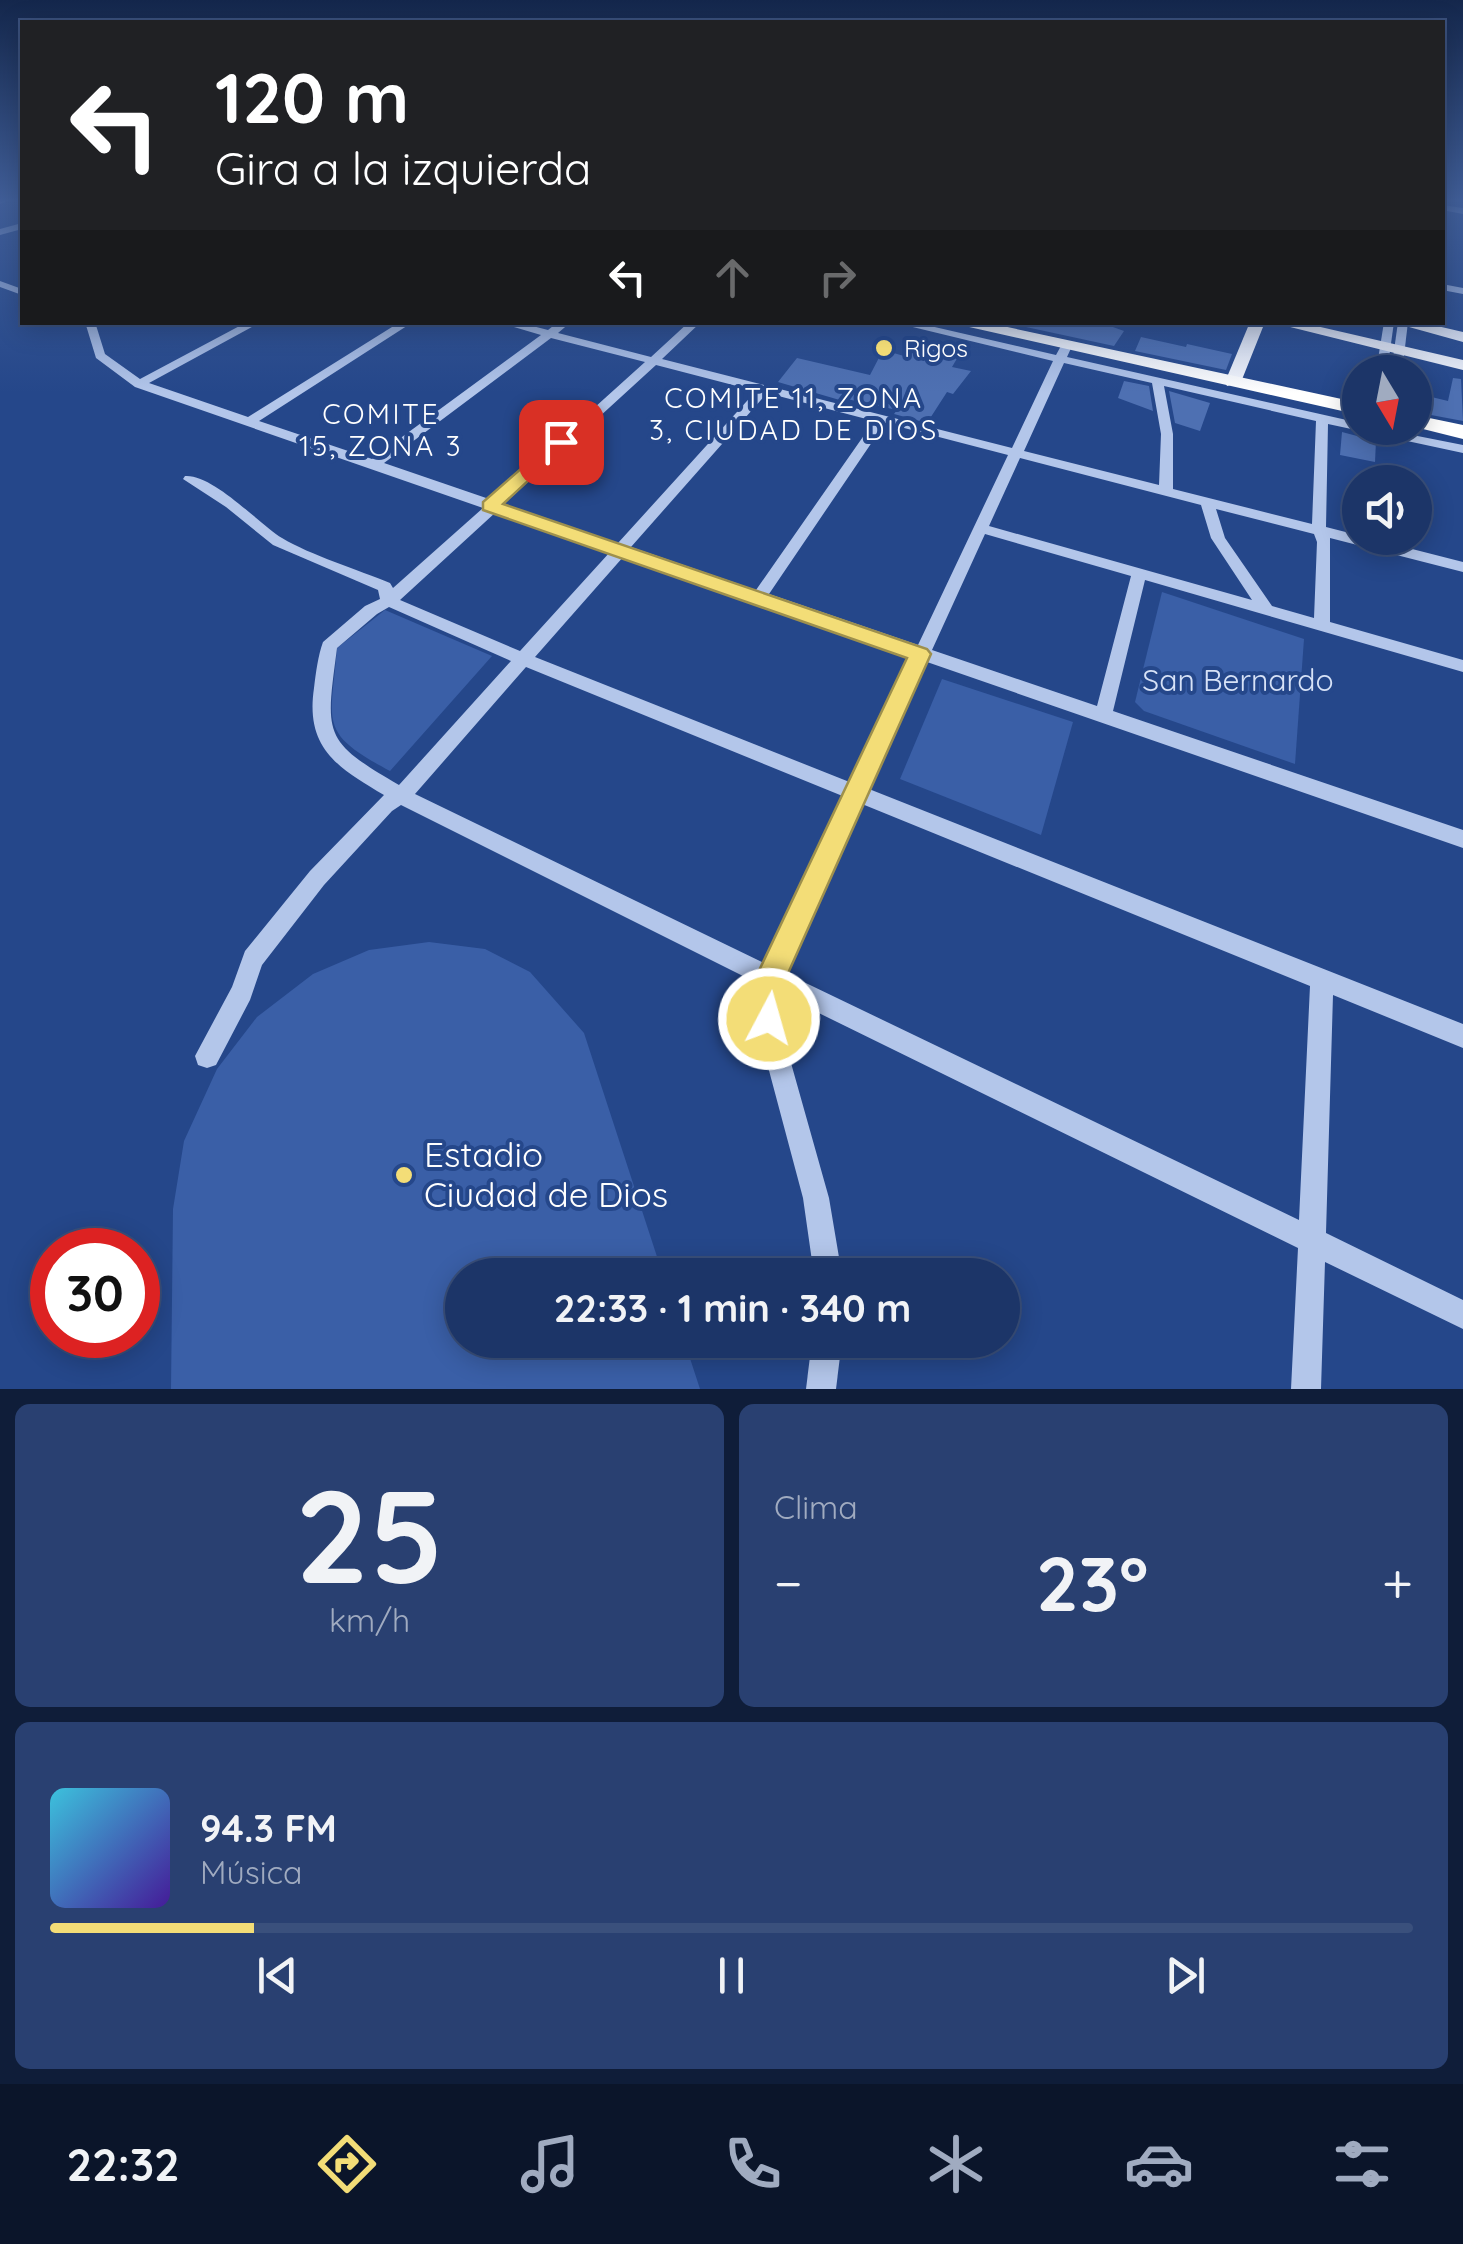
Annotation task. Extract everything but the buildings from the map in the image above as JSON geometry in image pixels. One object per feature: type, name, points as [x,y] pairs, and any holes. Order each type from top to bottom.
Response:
[{"type":"highway","points":[[993,326],[1064,352],[1342,405]]},
{"type":"highway","points":[[1432,425],[1463,432]]},
{"type":"main road","points":[[1233,382],[1257,325]]},
{"type":"main road","points":[[1289,325],[1463,366]]},
{"type":"main road","points":[[1410,325],[1463,337]]},
{"type":"street","points":[[91,325],[100,356],[139,384],[617,552],[1463,839]]},
{"type":"street","points":[[139,384],[250,325]]},
{"type":"street","points":[[249,422],[403,325]]},
{"type":"street","points":[[513,325],[1166,488],[1463,567]]},
{"type":"street","points":[[373,465],[562,325]]},
{"type":"street","points":[[693,325],[388,602],[371,610],[329,646],[322,714],[326,739],[340,756],[402,795],[770,979],[1463,1315]]},
{"type":"street","points":[[915,325],[1064,352],[1157,380],[1342,423]]},
{"type":"street","points":[[1389,325],[1393,355]]},
{"type":"street","points":[[1389,355],[1400,325]]},
{"type":"street","points":[[825,1258],[817,1202],[769,1019],[770,979],[1064,352]]},
{"type":"street","points":[[1157,380],[1167,434],[1166,488]]},
{"type":"street","points":[[207,1056],[242,992],[253,958],[317,878],[385,805],[402,795],[765,388]]},
{"type":"street","points":[[758,599],[882,418]]},
{"type":"street","points":[[1322,419],[1322,626]]},
{"type":"street","points":[[1432,442],[1463,449]]},
{"type":"street","points":[[190,479],[232,504],[278,542],[386,587],[388,602]]},
{"type":"street","points":[[1206,499],[1218,538],[1266,609]]},
{"type":"street","points":[[980,528],[1463,666]]},
{"type":"street","points":[[1103,715],[1139,573]]},
{"type":"street","points":[[388,602],[1463,1036]]},
{"type":"street","points":[[1306,1389],[1322,979]]},
{"type":"street","points":[[821,1389],[825,1358]]},
{"type":"green space","name":"San Bernardo","points":[[1162,592],[1304,639],[1295,764],[1144,711],[1135,702]]},
{"type":"green space","points":[[385,610],[492,656],[390,771],[350,746],[334,723],[332,710],[337,648]]},
{"type":"green space","points":[[942,679],[1073,722],[1041,835],[900,779]]},
{"type":"green space","name":"Estadio Ciudad de Dios","points":[[429,942],[485,949],[530,972],[584,1033],[657,1258],[445,1258],[445,1358],[690,1358],[700,1389],[171,1389],[173,1209],[184,1141],[217,1069],[257,1017],[313,974],[369,950]]},
{"type":"place","name":"Rigos","points":[[884,348]]},
{"type":"place","name":"Estadio Ciudad de Dios","points":[[404,1175]]},
{"type":"district","name":"COMITE 11, ZONA 3, CIUDAD DE DIOS","points":[[794,414]]},
{"type":"district","name":"COMITE 15, ZONA 3","points":[[381,430]]},
{"type":"route","points":[[561,442],[490,506],[920,654],[770,979],[769,1019]]}]
